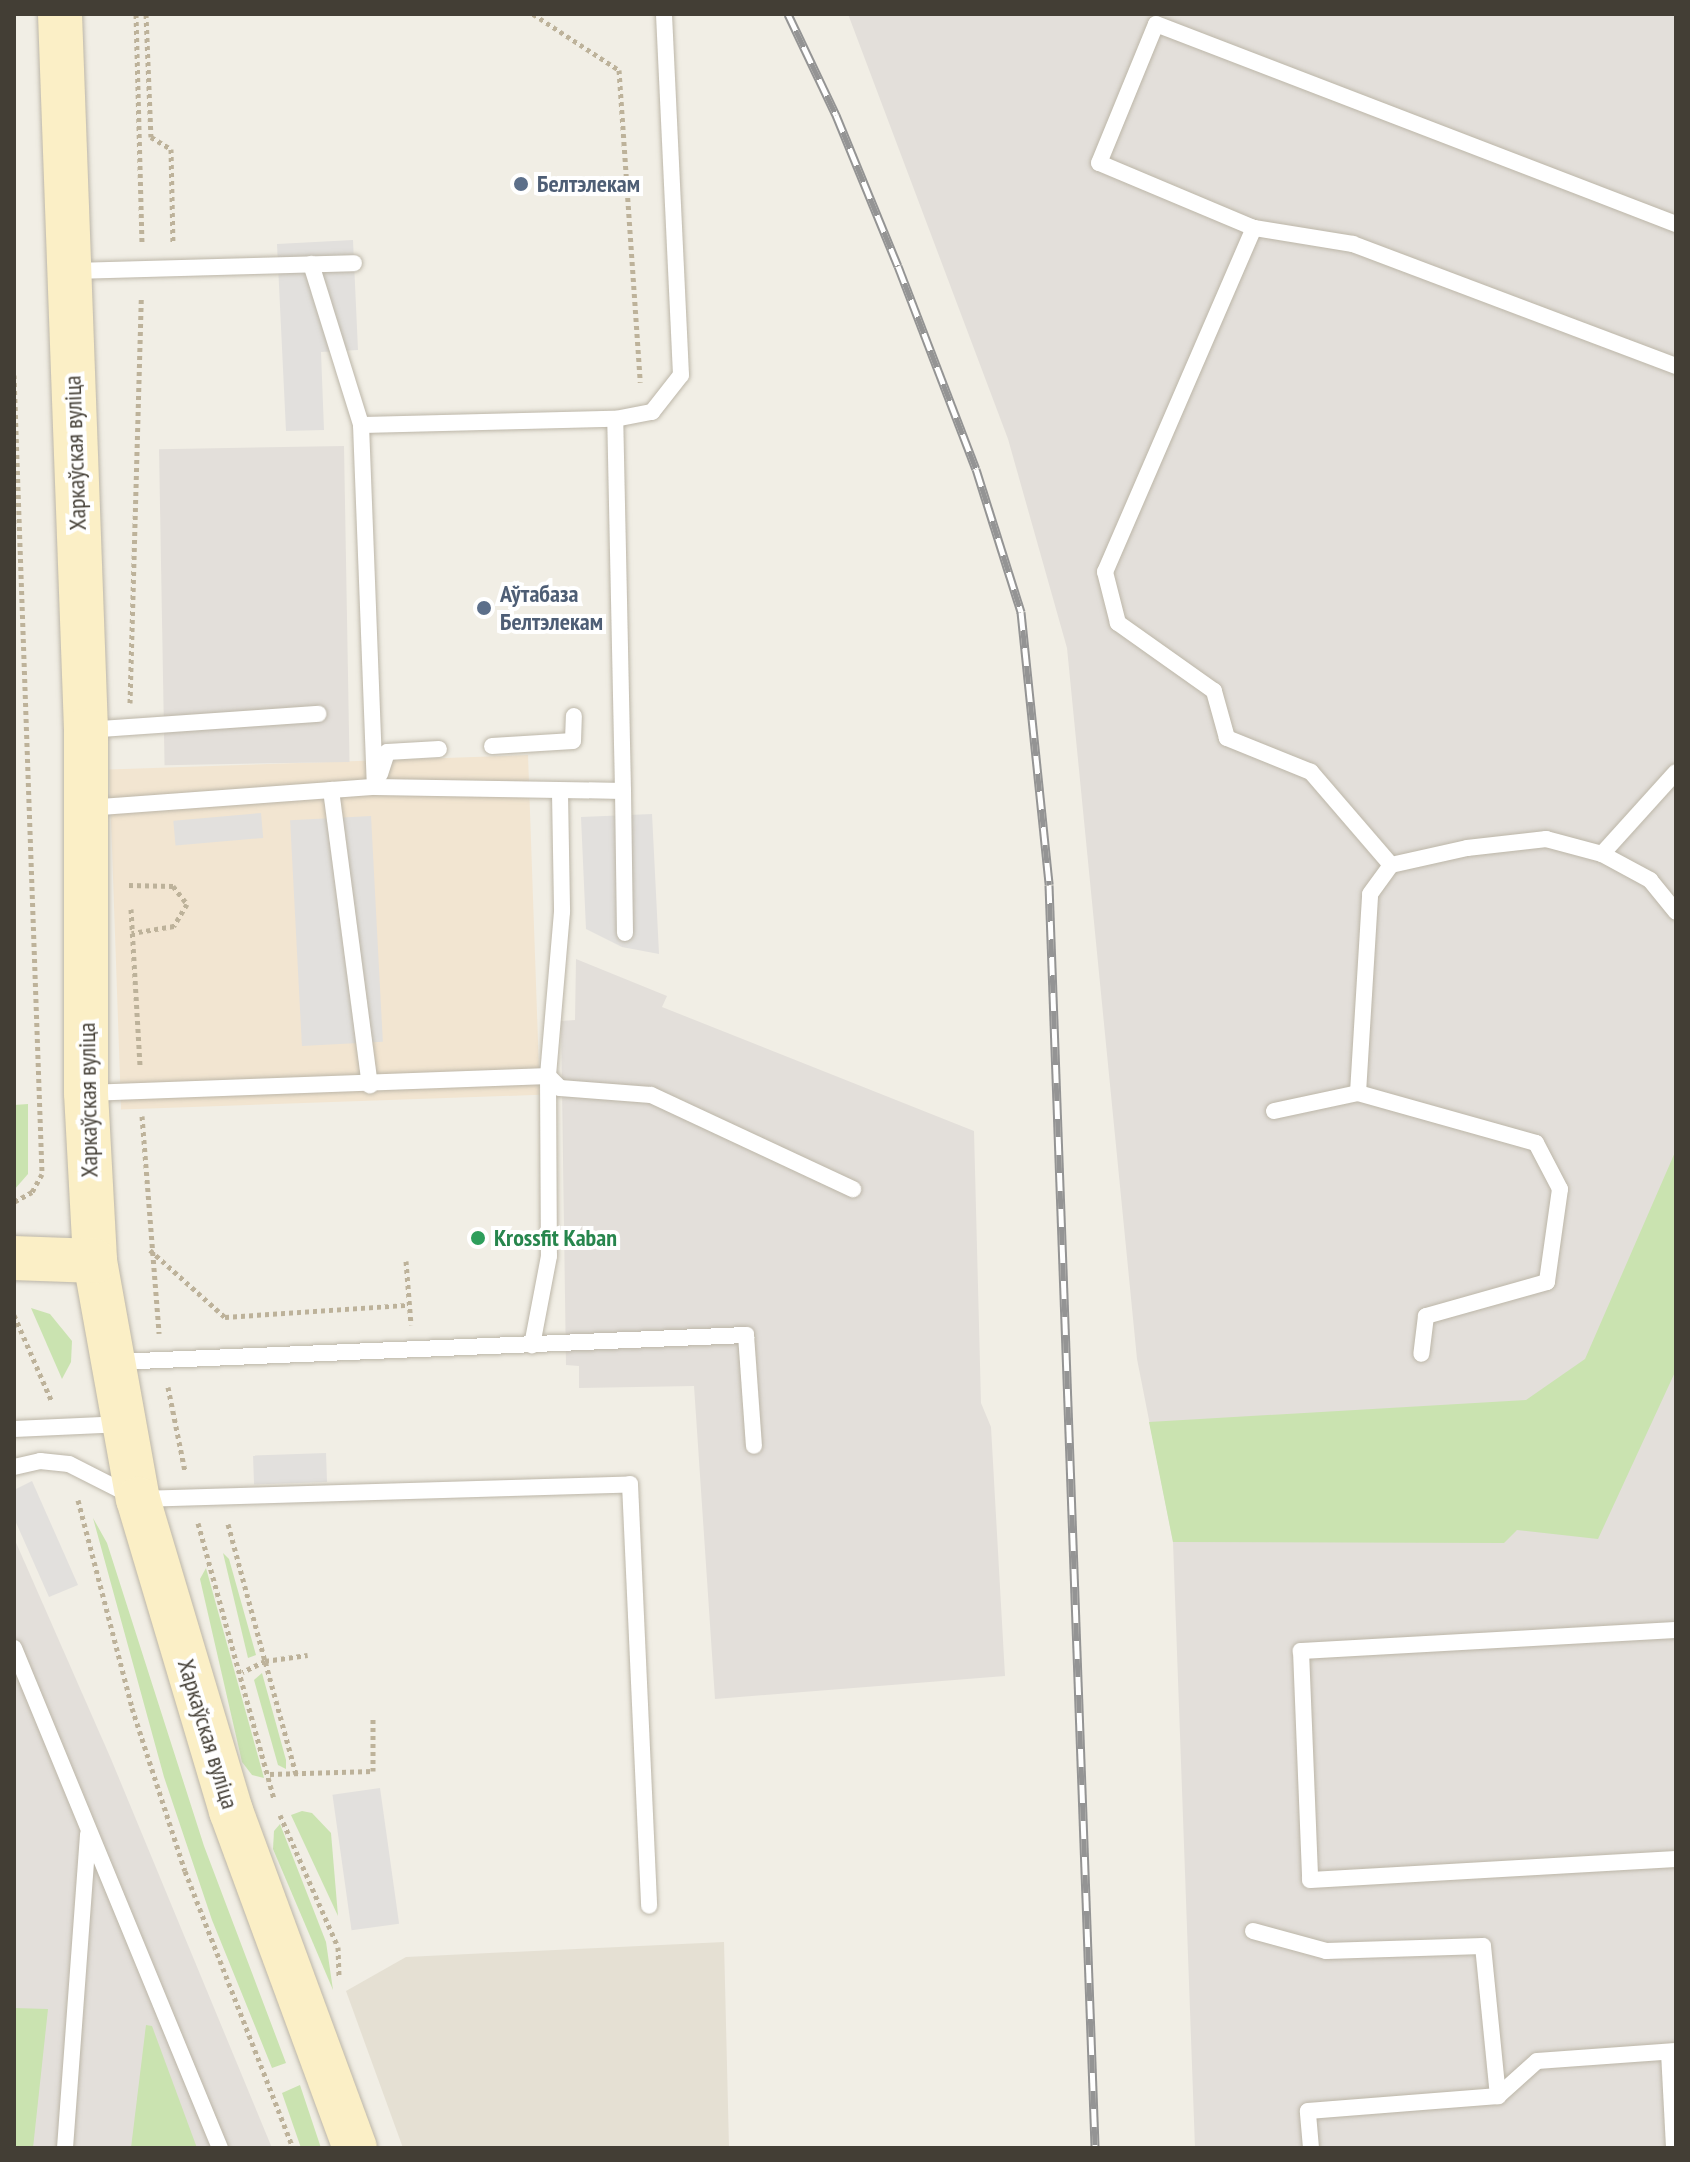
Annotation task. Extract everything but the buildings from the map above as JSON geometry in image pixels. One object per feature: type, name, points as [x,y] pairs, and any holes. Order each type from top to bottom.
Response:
[{"type":"main road","name":"Харкаўская вуліца","points":[[60,14],[86,730],[86,1093],[95,1261],[138,1499],[231,1811],[355,2148]]},
{"type":"main road","points":[[14,1258],[95,1261]]},
{"type":"lane","points":[[361,425],[615,419],[652,412],[681,375],[664,14]]},
{"type":"lane","points":[[1676,224],[1156,24],[1099,163],[1254,228],[1353,244],[1676,366]]},
{"type":"lane","points":[[1254,228],[1105,572],[1118,623],[1214,691],[1227,738],[1311,772],[1391,865]]},
{"type":"lane","points":[[67,271],[354,263]]},
{"type":"lane","points":[[311,264],[361,425],[375,787]]},
{"type":"lane","points":[[615,419],[625,933]]},
{"type":"lane","points":[[86,730],[318,714]]},
{"type":"lane","points":[[492,746],[573,741],[574,716]]},
{"type":"lane","points":[[375,787],[387,752],[439,749]]},
{"type":"lane","points":[[1602,854],[1676,772]]},
{"type":"lane","points":[[85,808],[375,787],[560,793],[623,791]]},
{"type":"lane","points":[[331,790],[370,1085]]},
{"type":"lane","points":[[532,1345],[549,1256],[548,1076],[562,912],[560,793]]},
{"type":"lane","points":[[1358,1093],[1370,894],[1391,865],[1467,848],[1546,839],[1602,854],[1650,880],[1676,912]]},
{"type":"lane","points":[[86,1093],[370,1085],[548,1076],[560,1088],[651,1095],[853,1189]]},
{"type":"lane","points":[[1274,1111],[1358,1093],[1536,1143],[1560,1189],[1547,1282],[1426,1316],[1421,1354]]},
{"type":"lane","points":[[113,1362],[746,1335],[754,1446]]},
{"type":"lane","points":[[14,1429],[124,1424]]},
{"type":"lane","points":[[14,1467],[40,1461],[69,1464],[138,1499],[222,1499],[630,1484],[649,1906]]},
{"type":"lane","points":[[1676,1630],[1301,1651],[1310,1880],[1676,1859]]},
{"type":"lane","points":[[14,1648],[220,2148]]},
{"type":"lane","points":[[65,2148],[89,1829]]},
{"type":"lane","points":[[1253,1931],[1326,1951],[1483,1946],[1498,2096]]},
{"type":"lane","points":[[1311,2148],[1308,2111],[1498,2096],[1537,2061],[1673,2051],[1674,2148]]},
{"type":"path","points":[[130,727],[143,247],[136,14]]},
{"type":"path","points":[[143,247],[173,245],[171,149],[151,137],[146,14]]},
{"type":"path","points":[[533,14],[619,70],[642,414]]},
{"type":"path","points":[[14,375],[42,1174],[32,1192],[14,1202]]},
{"type":"path","points":[[129,872],[149,1249],[162,1360],[191,1498],[242,1672],[270,1774],[274,1800],[338,1947],[340,1989]]},
{"type":"path","points":[[129,885],[173,886],[190,904],[174,926],[132,933]]},
{"type":"path","points":[[149,1249],[225,1317],[408,1305],[406,1261]]},
{"type":"path","points":[[14,1315],[63,1427]]},
{"type":"path","points":[[69,1464],[132,1708],[175,1841],[293,2148]]},
{"type":"path","points":[[222,1499],[296,1774]]},
{"type":"path","points":[[242,1672],[265,1661],[308,1655]]},
{"type":"path","points":[[270,1774],[373,1771],[373,1717]]},
{"type":"shaded area","points":[[848,14],[1676,14],[1676,2148],[1195,2148],[1173,1542],[1137,1359],[1067,648],[1008,439]]},
{"type":"shaded area","points":[[353,240],[358,350],[321,352],[324,430],[286,431],[277,244]]},
{"type":"shaded area","points":[[344,446],[350,762],[165,765],[159,449]]},
{"type":"shaded area","points":[[528,755],[540,1095],[121,1109],[109,770]]},
{"type":"shaded area","points":[[261,813],[263,838],[176,846],[173,821]]},
{"type":"shaded area","points":[[652,814],[659,954],[622,947],[586,929],[581,817]]},
{"type":"shaded area","points":[[371,816],[383,1042],[302,1046],[290,820]]},
{"type":"shaded area","points":[[576,959],[667,996],[662,1007],[974,1131],[981,1403],[991,1427],[1005,1676],[715,1699],[694,1386],[579,1388],[579,1366],[566,1365],[561,1021],[575,1020]]},
{"type":"shaded area","points":[[326,1453],[327,1482],[254,1485],[253,1456]]},
{"type":"shaded area","points":[[32,1481],[78,1585],[49,1597],[14,1518],[14,1490]]},
{"type":"shaded area","points":[[14,1538],[111,1759],[272,2148],[14,2148]]},
{"type":"shaded area","points":[[380,1788],[399,1924],[352,1930],[332,1795]]},
{"type":"shaded area","points":[[724,1942],[729,2148],[403,2148],[346,1991],[406,1957]]},
{"type":"green space","points":[[28,1104],[28,1174],[14,1190],[14,1105]]},
{"type":"green space","points":[[1676,1150],[1676,1370],[1598,1539],[1517,1530],[1504,1543],[1173,1542],[1149,1422],[1526,1400],[1585,1359]]},
{"type":"green space","points":[[31,1308],[50,1314],[72,1341],[71,1362],[62,1379]]},
{"type":"green space","points":[[93,1518],[107,1543],[204,1846],[286,2063],[272,2068],[212,1920],[164,1777]]},
{"type":"green space","points":[[223,1553],[229,1559],[256,1655],[248,1658]]},
{"type":"green space","points":[[206,1568],[264,1778],[252,1775],[242,1762],[200,1579]]},
{"type":"green space","points":[[262,1673],[286,1769],[278,1765],[254,1680]]},
{"type":"green space","points":[[302,1811],[312,1813],[331,1833],[338,1916],[291,1815]]},
{"type":"green space","points":[[280,1824],[326,1942],[333,1990],[273,1849],[274,1831]]},
{"type":"green space","points":[[14,2008],[48,2009],[33,2148],[14,2148]]},
{"type":"green space","points":[[146,2025],[152,2026],[197,2148],[131,2148]]},
{"type":"green space","points":[[300,2085],[321,2148],[301,2148],[282,2093]]},
{"type":"railway","points":[[788,14],[836,115],[898,266],[976,469],[1021,612],[1049,885],[1095,2148]]},
{"type":"place","name":"Белтэлекам","points":[[521,184]]},
{"type":"place","name":"Аўтабаза Белтэлекам","points":[[484,608]]},
{"type":"place","name":"Krossfit Kaban","points":[[478,1238]]}]
